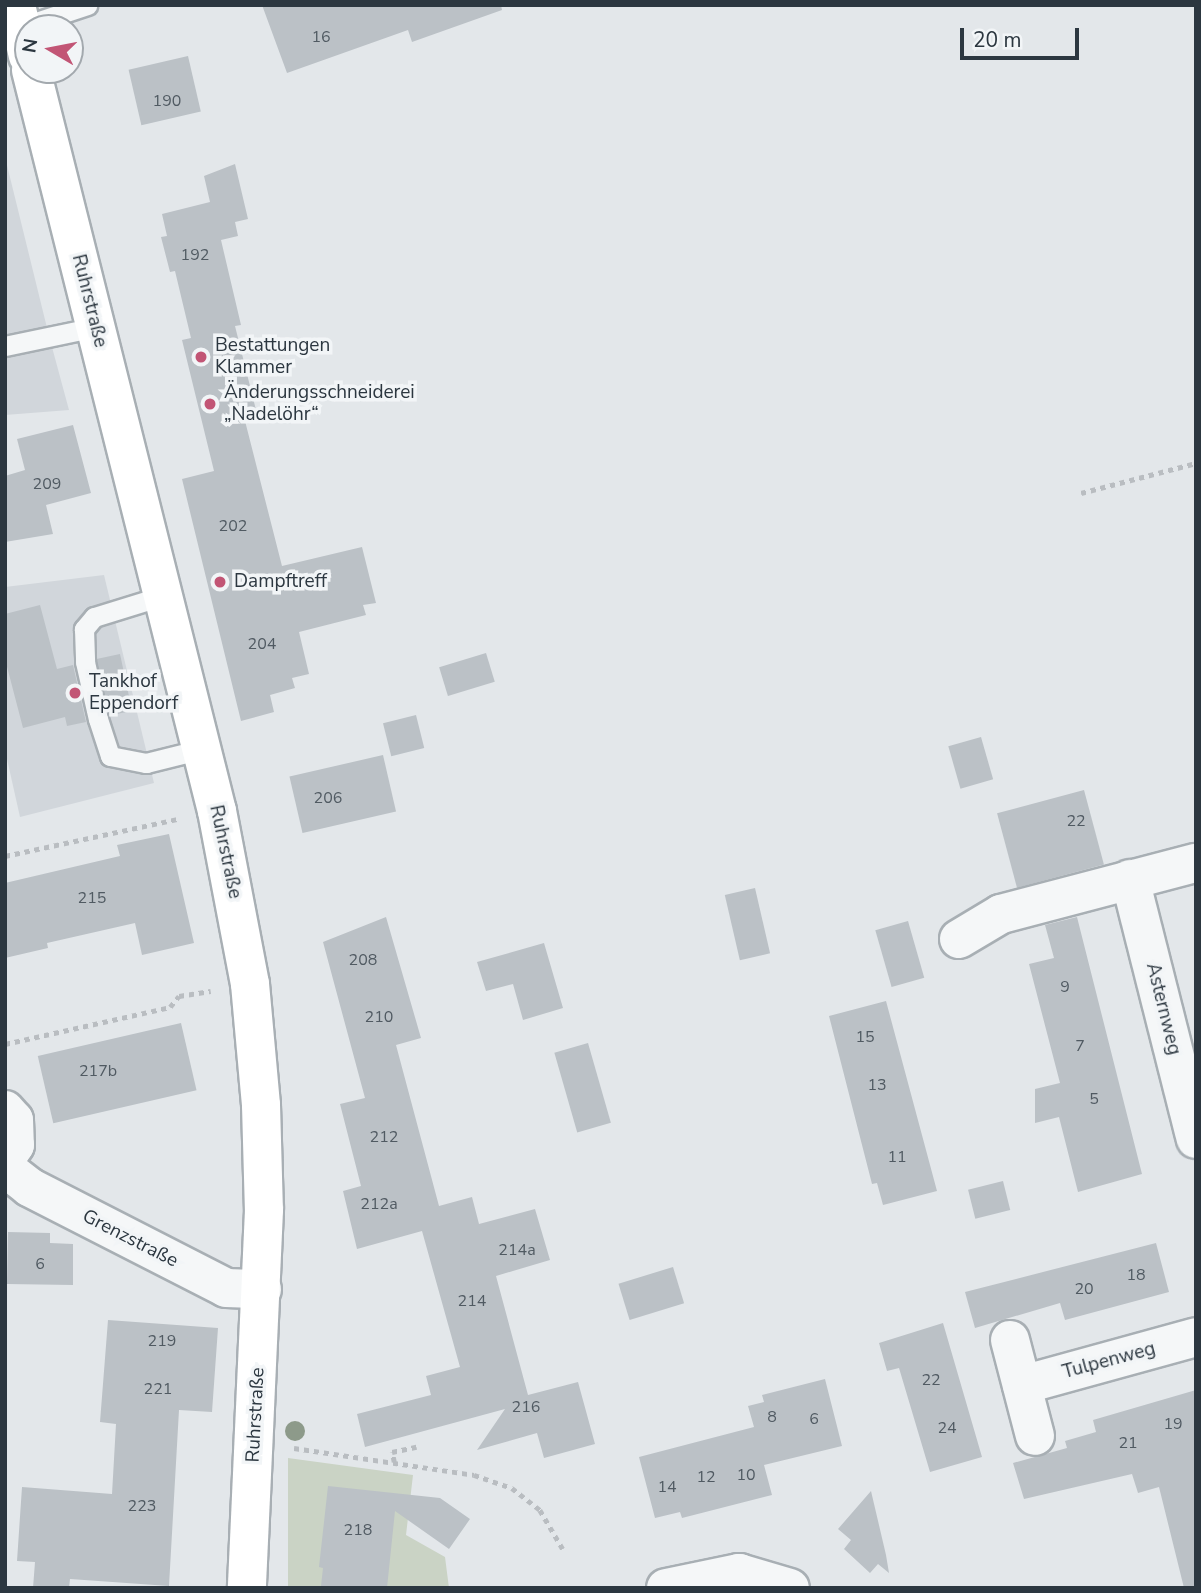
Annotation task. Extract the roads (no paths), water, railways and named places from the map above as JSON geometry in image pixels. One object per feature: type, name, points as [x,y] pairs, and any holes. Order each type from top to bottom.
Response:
[{"type":"street","name":"Ruhrstraße","points":[[5,80],[47,134]]},
{"type":"street","name":"Ruhrstraße","points":[[34,84],[217,811],[250,984],[263,1149],[262,1289],[247,1588]]},
{"type":"street","points":[[959,939],[1000,914],[1196,863]]},
{"type":"street","name":"Asternweg","points":[[1130,879],[1196,1139]]},
{"type":"street","points":[[5,1110],[14,1120],[15,1144],[5,1160]]},
{"type":"street","name":"Grenzstraße","points":[[5,1168],[29,1187],[226,1288],[262,1289]]},
{"type":"street","name":"Tulpenweg","points":[[1022,1385],[1196,1337]]},
{"type":"street","points":[[1010,1340],[1035,1436]]},
{"type":"street","points":[[666,1588],[739,1573],[790,1588]]},
{"type":"lane","points":[[64,14],[87,5]]},
{"type":"lane","points":[[5,346],[96,327]]},
{"type":"lane","points":[[162,596],[94,617],[84,629],[85,662],[98,719],[110,756],[146,763],[202,749]]},
{"type":"place","name":"Bestattungen Klammer","points":[[201,357]]},
{"type":"place","name":"Änderungsschneiderei „Nadelöhr“","points":[[210,404]]},
{"type":"place","name":"Dampftreff","points":[[220,582]]},
{"type":"place","name":"Tankhof Eppendorf","points":[[75,693]]}]
